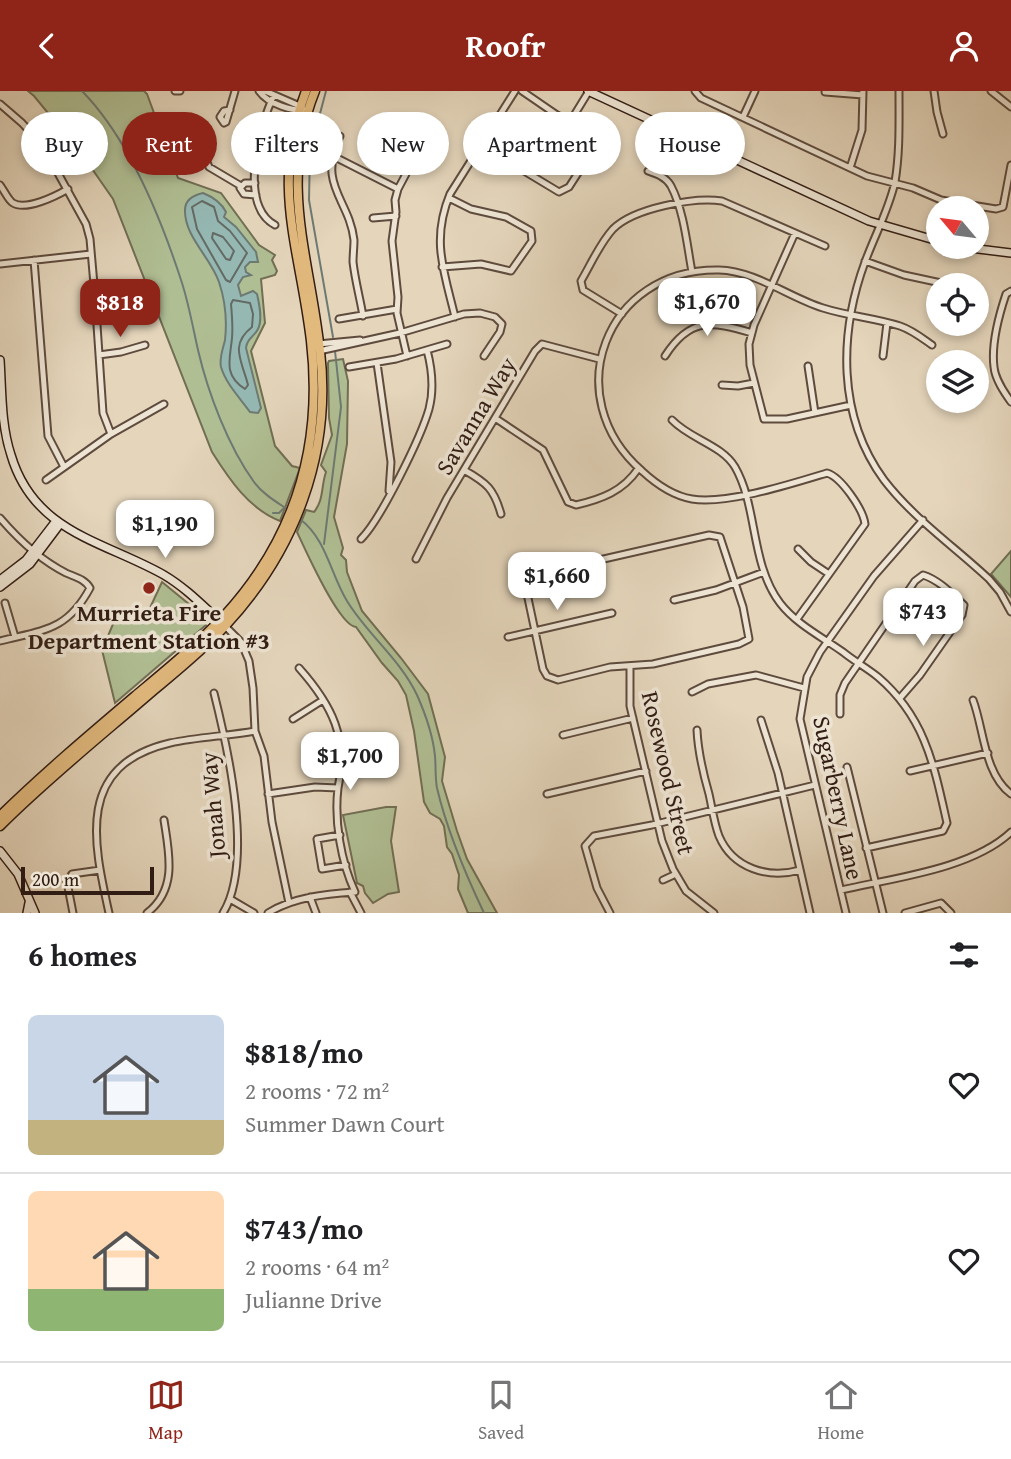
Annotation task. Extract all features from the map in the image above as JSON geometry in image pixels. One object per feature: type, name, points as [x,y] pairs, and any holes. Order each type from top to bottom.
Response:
[{"type":"main road","points":[[0,827],[222,623],[290,524],[297,506],[312,427],[316,348],[287,193],[290,147],[306,91]]},
{"type":"main road","points":[[302,109],[315,91]]},
{"type":"main road","points":[[589,91],[675,133],[880,224],[926,237]]},
{"type":"main road","points":[[989,250],[1011,253]]},
{"type":"main road","points":[[0,360],[5,427],[11,456],[28,490],[41,508],[58,523],[87,540],[164,575],[222,623]]},
{"type":"main road","points":[[0,587],[24,569],[58,523]]},
{"type":"main road","points":[[0,580],[36,552]]},
{"type":"main road","points":[[0,815],[222,623]]},
{"type":"main road","points":[[41,787],[44,779],[70,753]]},
{"type":"main road","points":[[0,851],[18,874],[35,913]]},
{"type":"main road","points":[[27,913],[29,903]]},
{"type":"street","points":[[174,91],[180,91]]},
{"type":"street","points":[[230,110],[235,91]]},
{"type":"street","points":[[259,91],[263,96],[302,109]]},
{"type":"street","points":[[265,91],[272,98]]},
{"type":"street","points":[[502,112],[515,91]]},
{"type":"street","points":[[522,91],[554,112]]},
{"type":"street","points":[[577,112],[589,91]]},
{"type":"street","points":[[695,91],[701,98],[732,112]]},
{"type":"street","points":[[745,113],[755,91]]},
{"type":"street","points":[[899,91],[894,183],[865,261],[851,315],[845,363],[851,405],[863,442],[884,480],[923,520],[989,579],[1010,605],[1011,612]]},
{"type":"street","points":[[934,91],[943,134]]},
{"type":"street","points":[[992,91],[1011,107]]},
{"type":"street","points":[[825,92],[863,93],[862,130],[850,168]]},
{"type":"street","points":[[272,98],[258,141],[255,183],[257,206],[263,217],[275,225]]},
{"type":"street","points":[[0,104],[43,146],[86,224],[95,296],[103,413],[111,434]]},
{"type":"street","points":[[745,118],[876,179],[913,188],[941,199],[996,209],[1003,207],[1011,165]]},
{"type":"street","points":[[343,161],[398,189]]},
{"type":"street","points":[[217,172],[241,185],[255,183]]},
{"type":"street","points":[[334,175],[334,186],[354,239],[353,262],[363,316]]},
{"type":"street","points":[[405,175],[395,200],[396,216],[392,241],[400,333],[407,356]]},
{"type":"street","points":[[456,317],[439,255],[444,209],[463,175]]},
{"type":"street","points":[[532,175],[559,192],[569,187],[577,175]]},
{"type":"street","points":[[658,175],[670,185],[677,203],[692,272]]},
{"type":"street","points":[[0,185],[16,205],[43,201],[68,189]]},
{"type":"street","points":[[241,185],[244,194],[256,195]]},
{"type":"street","points":[[442,267],[481,264],[511,271],[532,241],[531,230],[506,217],[471,209],[449,198]]},
{"type":"street","points":[[622,314],[583,290],[581,281],[606,239],[618,225],[642,214],[677,203],[705,199],[722,201],[825,246]]},
{"type":"street","points":[[373,218],[396,216]]},
{"type":"street","points":[[795,233],[749,344],[754,383],[764,419],[787,419],[851,405]]},
{"type":"street","points":[[0,264],[91,254]]},
{"type":"street","points":[[34,260],[48,436],[65,467]]},
{"type":"street","points":[[865,261],[926,280]]},
{"type":"street","points":[[797,619],[865,524],[864,514],[836,476],[827,473],[712,500],[692,499],[668,490],[638,468],[616,445],[601,405],[599,359],[622,314],[633,300],[650,287],[692,272],[720,270],[741,273],[823,309],[887,323],[914,332],[932,345]]},
{"type":"street","points":[[95,296],[115,293],[128,287]]},
{"type":"street","points":[[1008,293],[994,353],[994,369],[1011,402]]},
{"type":"street","points":[[339,319],[397,309]]},
{"type":"street","points":[[316,348],[400,333],[480,313],[495,317],[502,324],[484,356]]},
{"type":"street","points":[[883,356],[887,323]]},
{"type":"street","points":[[665,356],[686,330],[705,325],[722,325],[752,333]]},
{"type":"street","points":[[349,367],[407,356],[447,344]]},
{"type":"street","name":"Savanna Way","points":[[416,559],[464,470],[535,351],[542,344],[599,359]]},
{"type":"street","points":[[99,355],[145,345]]},
{"type":"street","points":[[361,539],[370,530],[389,494],[429,409],[432,384],[427,350]]},
{"type":"street","points":[[377,363],[391,463],[389,494]]},
{"type":"street","points":[[808,366],[815,413]]},
{"type":"street","points":[[722,384],[738,386],[754,383]]},
{"type":"street","points":[[46,479],[111,434],[164,404]]},
{"type":"street","points":[[495,418],[543,450],[568,502],[576,505],[606,497],[621,488],[638,468]]},
{"type":"street","points":[[672,420],[682,430],[714,447],[735,467],[745,494],[764,572],[781,603],[797,619],[877,675],[900,698],[915,719],[930,753],[947,823],[943,831],[866,848]]},
{"type":"street","points":[[464,470],[487,485],[495,494],[501,514]]},
{"type":"street","points":[[0,518],[36,552],[58,568],[87,582],[90,588],[64,621],[49,629],[0,641]]},
{"type":"street","name":"Sugarberry Lane","points":[[846,913],[800,719],[804,688],[807,677],[828,642],[874,576],[923,520]]},
{"type":"street","points":[[709,535],[720,537],[735,583],[749,630],[749,639],[653,664],[610,667],[558,680],[547,676],[543,669],[525,584],[529,576],[709,535]]},
{"type":"street","points":[[798,549],[811,562],[830,574]]},
{"type":"street","points":[[674,600],[764,572]]},
{"type":"street","points":[[840,715],[845,683],[915,581],[923,575],[931,577],[964,605],[962,615],[920,675],[900,698]]},
{"type":"street","points":[[5,603],[15,637]]},
{"type":"street","points":[[508,636],[612,613]]},
{"type":"street","points":[[222,623],[247,653],[253,688],[255,731],[264,756],[268,794],[289,903]]},
{"type":"street","name":"Rosewood Street","points":[[630,666],[630,706],[662,841],[676,874],[687,891],[714,913]]},
{"type":"street","points":[[299,668],[314,685],[336,721],[342,769],[336,805],[352,892],[361,913]]},
{"type":"street","points":[[692,692],[708,684],[756,675],[804,688]]},
{"type":"street","name":"Jonah Way","points":[[214,693],[225,737],[239,849],[230,899],[223,913]]},
{"type":"street","points":[[293,719],[323,699]]},
{"type":"street","points":[[973,699],[995,773],[1011,794]]},
{"type":"street","points":[[563,735],[633,718]]},
{"type":"street","points":[[761,720],[778,773],[810,913]]},
{"type":"street","points":[[696,730],[719,837],[732,856],[751,869],[770,874],[800,870]]},
{"type":"street","points":[[109,913],[100,870],[96,813],[102,792],[112,777],[127,762],[145,751],[171,743],[255,731]]},
{"type":"street","points":[[910,771],[988,753]]},
{"type":"street","points":[[847,767],[883,913]]},
{"type":"street","points":[[547,794],[646,771]]},
{"type":"street","points":[[610,913],[597,888],[585,846],[594,836],[815,785]]},
{"type":"street","points":[[268,794],[315,787],[338,789]]},
{"type":"street","points":[[147,913],[154,908],[166,890],[171,869],[163,820]]},
{"type":"street","points":[[841,890],[977,856],[1000,843],[1011,832]]},
{"type":"street","points":[[340,835],[317,839],[322,869],[346,865]]},
{"type":"street","points":[[74,913],[67,882],[72,874],[100,870]]},
{"type":"street","points":[[663,880],[676,874]]},
{"type":"street","points":[[268,913],[310,897],[352,892]]},
{"type":"street","points":[[310,897],[316,913]]},
{"type":"street","points":[[230,899],[254,913]]},
{"type":"street","points":[[905,913],[941,903],[951,912]]},
{"type":"green space","points":[[28,91],[144,91],[154,112],[122,112],[122,175],[177,175],[178,178],[221,193],[259,245],[275,255],[272,260],[277,271],[275,275],[261,279],[265,323],[251,351],[275,446],[292,466],[300,468],[280,521],[249,501],[212,452],[113,199],[96,175],[108,175],[108,112],[47,112]]},
{"type":"green space","points":[[343,359],[348,381],[347,444],[334,517],[343,548],[341,555],[346,560],[347,572],[362,611],[428,694],[445,757],[442,781],[457,831],[467,859],[497,913],[468,913],[458,889],[459,875],[447,847],[444,826],[440,819],[430,813],[424,802],[406,695],[356,627],[349,623],[332,601],[297,532],[306,510],[314,512],[321,498],[326,472],[321,465],[332,435],[328,363]]},
{"type":"green space","points":[[1011,551],[1011,597],[991,574]]},
{"type":"green space","points":[[162,582],[206,618],[206,625],[115,703],[102,650],[116,617],[122,619],[149,610]]},
{"type":"green space","points":[[396,807],[391,841],[399,892],[388,894],[373,903],[363,886],[357,883],[343,815]]},
{"type":"water","points":[[203,193],[222,205],[226,212],[224,217],[236,227],[256,252],[258,262],[250,262],[245,267],[246,272],[251,275],[243,277],[238,285],[241,296],[253,291],[257,294],[260,306],[259,325],[246,348],[261,408],[258,413],[250,412],[230,385],[221,367],[226,326],[221,289],[186,220],[188,200]]},
{"type":"waterway","points":[[82,91],[115,133],[154,207],[182,283],[207,384],[227,436],[254,482],[265,494],[287,509]]},
{"type":"waterway","points":[[326,91],[310,151],[309,200],[333,337]]},
{"type":"waterway","points":[[324,544],[341,407],[335,351]]},
{"type":"waterway","points":[[273,513],[279,513],[284,508]]},
{"type":"waterway","points":[[300,519],[309,527],[322,547],[347,601],[402,670],[417,695],[432,741],[437,788],[446,820],[484,913]]},
{"type":"place","name":"Murrieta Fire Department Station #3","points":[[149,588]]}]
